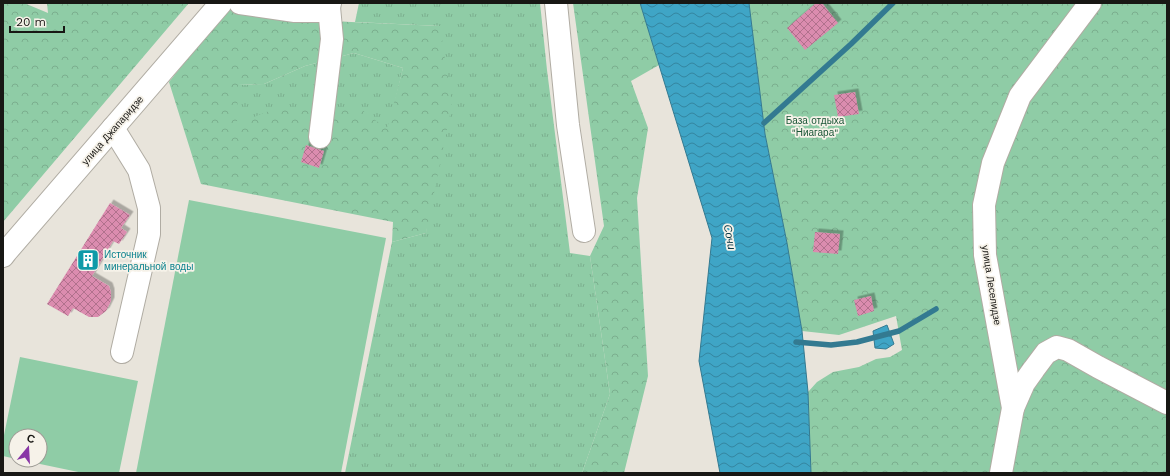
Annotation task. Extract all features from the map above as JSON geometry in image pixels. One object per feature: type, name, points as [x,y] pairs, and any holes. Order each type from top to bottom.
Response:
[{"type":"street","name":"улица Джапаридзе","points":[[3,256],[221,3]]},
{"type":"street","points":[[240,3],[295,11],[320,11],[329,5],[332,39],[320,137]]},
{"type":"street","points":[[556,3],[568,125],[584,231]]},
{"type":"street","name":"улица Леселидзе","points":[[1001,473],[1013,408],[985,255],[984,205],[993,163],[1020,96],[1090,3]]},
{"type":"street","points":[[113,128],[139,170],[149,208],[149,234],[122,352]]},
{"type":"street","points":[[1013,408],[1024,383],[1046,353],[1056,347],[1068,350],[1098,368],[1167,403]]},
{"type":"green space","points":[[3,3],[24,3],[48,13],[47,3],[189,3],[3,222]]},
{"type":"green space","points":[[359,3],[540,3],[570,253],[590,256],[610,394],[582,473],[345,473],[392,242],[426,233],[440,26],[355,22]]},
{"type":"green space","points":[[573,3],[640,3],[659,65],[631,81],[648,128],[637,198],[648,376],[624,473],[582,473],[610,394],[590,256],[604,226]]},
{"type":"green space","name":"База отдыха \"Ниагара\"","points":[[749,3],[1167,3],[1167,473],[811,473],[808,392],[817,382],[833,372],[859,367],[876,359],[890,357],[902,350],[896,316],[839,335],[802,331],[787,243],[765,134]]},
{"type":"green space","points":[[227,9],[329,21],[440,26],[452,104],[426,233],[392,242],[393,222],[201,184],[169,82]],"holes":[[[354,53],[403,68],[387,129],[362,110],[324,110],[281,106],[237,124],[238,85],[264,84],[305,66]]]},
{"type":"green space","points":[[354,53],[403,68],[388,130],[237,124],[237,85],[264,84],[305,66]]},
{"type":"green space","points":[[189,200],[386,238],[341,473],[136,473]]},
{"type":"green space","points":[[20,357],[138,381],[119,473],[83,473],[48,466],[48,428],[8,428],[8,457],[3,456],[3,440]]},
{"type":"water","name":"Сочи","points":[[640,3],[749,3],[765,134],[787,243],[802,331],[808,392],[811,473],[720,473],[699,361],[712,238]]},
{"type":"water","points":[[887,325],[894,344],[886,349],[875,348],[873,331]]},
{"type":"building","points":[[816,3],[822,3],[838,23],[805,50],[787,28]]},
{"type":"building","points":[[855,92],[859,114],[838,117],[834,95]]},
{"type":"building","points":[[306,145],[324,151],[319,168],[301,162]]},
{"type":"building","name":"Источник минеральной воды","points":[[110,203],[130,215],[121,228],[127,232],[119,244],[113,241],[92,276],[109,286],[111,301],[106,311],[98,317],[89,317],[73,308],[68,316],[47,304]]},
{"type":"building","points":[[815,232],[840,234],[838,254],[813,252]]},
{"type":"building","points":[[871,296],[874,311],[858,316],[854,300]]},
{"type":"waterway","points":[[764,123],[851,44],[893,3]]},
{"type":"waterway","points":[[796,342],[831,345],[857,342],[899,331],[936,309]]},
{"type":"place","name":"Источник минеральной воды","points":[[88,260]]}]
